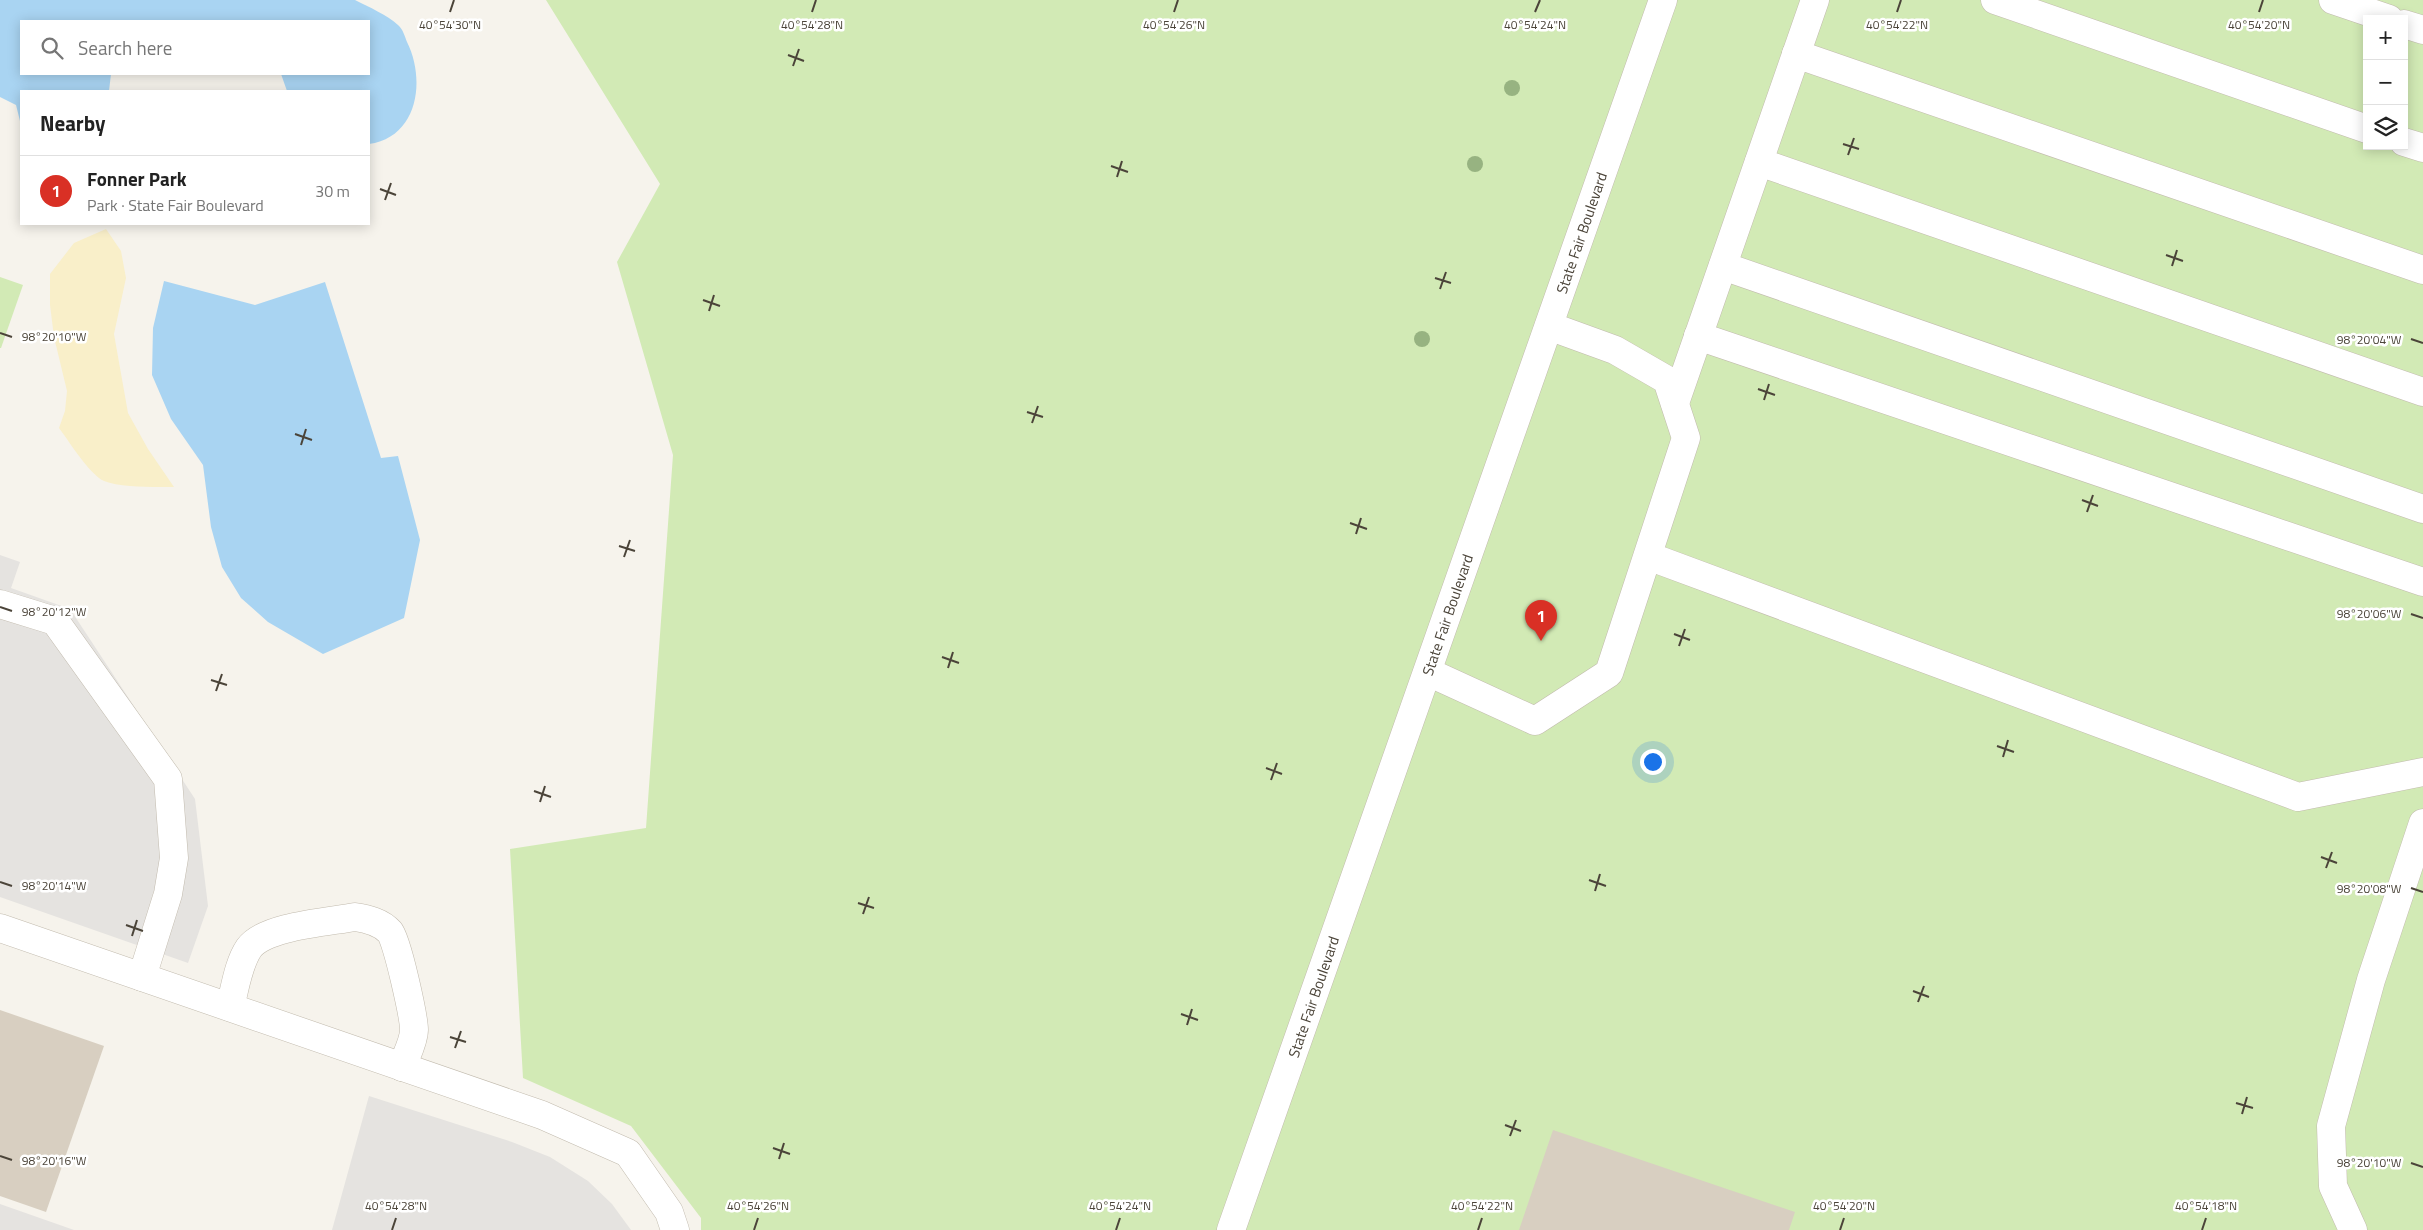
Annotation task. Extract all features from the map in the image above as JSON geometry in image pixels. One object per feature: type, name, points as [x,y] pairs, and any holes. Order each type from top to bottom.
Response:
[{"type":"street","name":"State Fair Boulevard","points":[[1232,1230],[1663,0]]},
{"type":"street","points":[[1675,403],[1815,0]]},
{"type":"street","points":[[1995,0],[2363,128]]},
{"type":"street","points":[[2333,0],[2377,15]]},
{"type":"street","points":[[2408,25],[2423,30]]},
{"type":"street","points":[[1796,54],[2423,270]]},
{"type":"street","points":[[2408,143],[2423,148]]},
{"type":"street","points":[[1759,162],[2423,392]]},
{"type":"street","points":[[1722,266],[2423,509]]},
{"type":"street","points":[[1428,672],[1535,721],[1609,673],[1686,438],[1667,380],[1615,350],[1549,326]]},
{"type":"street","points":[[1698,336],[2423,582]]},
{"type":"street","points":[[1648,556],[2298,797],[2423,772]]},
{"type":"street","points":[[0,604],[55,621],[168,779],[174,858],[168,894],[142,977]]},
{"type":"street","points":[[2353,1230],[2332,1186],[2331,1126],[2371,980],[2423,823]]},
{"type":"street","points":[[230,1007],[249,949],[258,940],[274,933],[346,919],[368,919],[381,925],[391,933],[397,947],[414,1031],[402,1067]]},
{"type":"street","points":[[0,928],[542,1115],[628,1153],[669,1212],[675,1230]]},
{"type":"green space","points":[[546,0],[2423,0],[2423,1230],[701,1230],[701,1218],[631,1126],[523,1078],[510,849],[646,828],[673,455],[617,262],[660,184]]},
{"type":"green space","points":[[0,277],[23,285],[1,348],[0,348]]},
{"type":"sand","points":[[106,229],[121,251],[126,278],[114,334],[128,413],[148,449],[174,487],[129,486],[104,481],[86,465],[59,428],[65,411],[67,391],[54,337],[50,305],[50,274],[74,243]]},
{"type":"shaded area","points":[[0,555],[20,562],[11,588],[70,609],[195,799],[208,906],[188,963],[0,897]]},
{"type":"shaded area","points":[[369,1096],[512,1142],[550,1157],[588,1181],[612,1204],[631,1230],[332,1230]]},
{"type":"shaded area","points":[[0,1204],[74,1230],[0,1230]]},
{"type":"water","points":[[0,0],[355,0],[378,11],[398,25],[403,31],[413,57],[416,73],[416,89],[408,119],[398,130],[385,139],[370,144],[370,90],[287,90],[281,75],[370,75],[370,20],[20,20],[20,75],[111,75],[109,90],[20,90],[20,121],[16,105],[0,97]]},
{"type":"water","points":[[164,281],[255,305],[325,282],[381,458],[398,456],[420,540],[404,618],[323,654],[268,622],[241,598],[222,567],[211,527],[203,465],[171,419],[152,375],[153,328]]},
{"type":"building","points":[[0,1010],[104,1046],[46,1212],[0,1196]]},
{"type":"building","points":[[1553,1130],[1795,1212],[1789,1230],[1519,1230]]},
{"type":"place","name":"Fonner Park","points":[[1541,641]]}]
